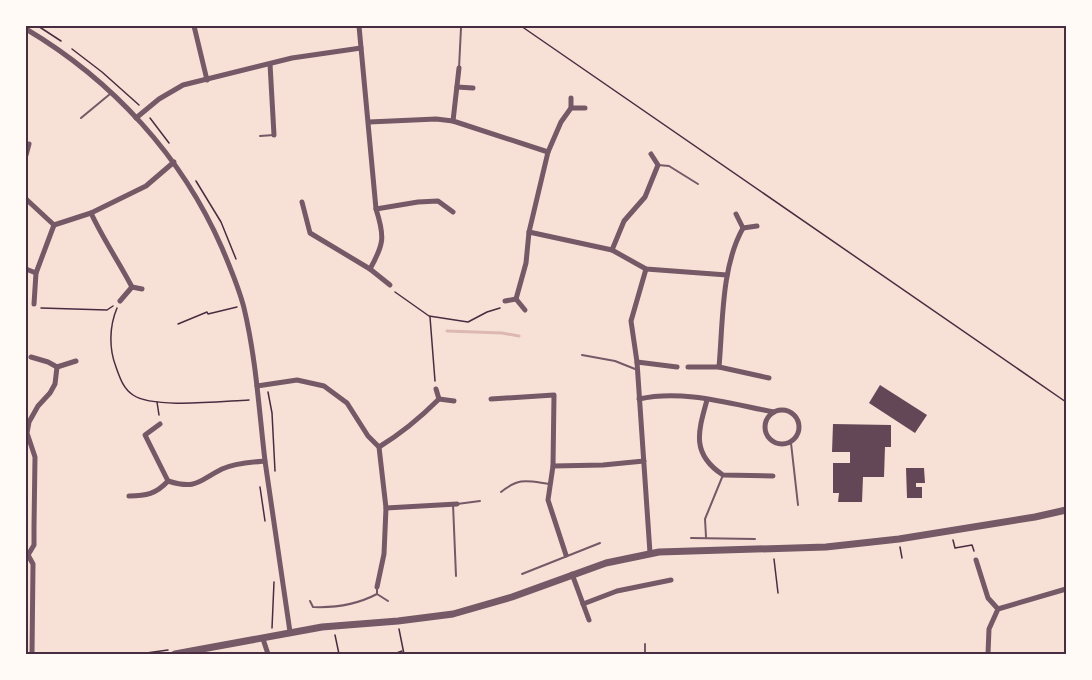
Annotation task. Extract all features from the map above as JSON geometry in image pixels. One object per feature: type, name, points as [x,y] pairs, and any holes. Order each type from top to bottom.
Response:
[{"type":"street","points":[[194,26],[207,80]]},
{"type":"street","points":[[359,26],[376,209],[383,229],[381,249],[370,269]]},
{"type":"street","points":[[26,28],[64,53],[112,92],[174,162],[208,216],[228,262],[243,306],[259,399],[290,632]]},
{"type":"street","points":[[136,118],[183,85],[292,58],[362,48]]},
{"type":"street","points":[[270,64],[274,135]]},
{"type":"street","points":[[453,121],[459,68]]},
{"type":"street","points":[[457,87],[473,88]]},
{"type":"street","points":[[516,299],[526,263],[529,232],[548,152],[561,122],[571,108],[571,98]]},
{"type":"street","points":[[571,108],[585,108]]},
{"type":"street","points":[[369,122],[436,119],[453,121],[548,152]]},
{"type":"street","points":[[26,155],[29,144]]},
{"type":"street","points":[[612,250],[624,220],[645,197],[658,165],[651,154]]},
{"type":"street","points":[[54,225],[91,213],[146,186],[174,162]]},
{"type":"street","points":[[26,199],[54,225]]},
{"type":"street","points":[[376,209],[418,201],[438,201],[453,212]]},
{"type":"street","points":[[302,202],[310,233],[370,269],[390,285]]},
{"type":"street","points":[[91,213],[132,287]]},
{"type":"street","points":[[736,214],[743,228]]},
{"type":"street","points":[[34,304],[36,273],[54,225]]},
{"type":"street","points":[[743,228],[757,226]]},
{"type":"street","points":[[719,368],[727,275],[736,241],[743,228]]},
{"type":"street","points":[[529,232],[612,250],[646,269],[727,275]]},
{"type":"street","points":[[26,269],[36,273]]},
{"type":"street","points":[[646,269],[631,321],[638,363],[650,553]]},
{"type":"street","points":[[132,287],[142,289]]},
{"type":"street","points":[[120,301],[132,287]]},
{"type":"street","points":[[505,301],[516,299]]},
{"type":"street","points":[[516,299],[525,310]]},
{"type":"street","points":[[31,357],[57,367],[76,361]]},
{"type":"street","points":[[638,363],[677,367]]},
{"type":"street","points":[[32,654],[33,564],[27,555],[34,545],[35,457],[27,433],[29,422],[38,406],[55,384],[57,367]]},
{"type":"street","points":[[688,367],[719,368],[769,378]]},
{"type":"street","points":[[257,386],[297,380],[324,386],[347,403],[368,436],[379,447],[386,508],[384,554],[377,587]]},
{"type":"street","points":[[436,389],[439,399]]},
{"type":"street","points":[[491,399],[554,395],[553,466],[548,500],[566,555]]},
{"type":"street","points":[[639,399],[656,395],[673,395],[774,412],[787,411],[798,419],[799,432],[791,443],[777,444],[767,436],[765,423],[774,412]]},
{"type":"street","points":[[379,447],[410,428],[439,399]]},
{"type":"street","points":[[439,399],[454,401]]},
{"type":"street","points":[[707,400],[698,434],[700,449],[723,475],[773,476]]},
{"type":"street","points":[[160,424],[146,435],[168,481],[182,486],[196,484],[224,468],[266,461]]},
{"type":"street","points":[[553,466],[644,461]]},
{"type":"street","points":[[129,496],[148,496],[160,490],[168,481]]},
{"type":"street","points":[[386,508],[455,504]]},
{"type":"street","points":[[174,652],[333,626],[453,614],[486,606],[606,563],[650,553],[826,547],[899,539],[1066,510]]},
{"type":"street","points":[[976,560],[988,598],[998,609]]},
{"type":"street","points":[[572,574],[589,620]]},
{"type":"street","points":[[583,604],[617,591],[670,580]]},
{"type":"street","points":[[998,609],[1066,590]]},
{"type":"street","points":[[988,654],[989,629],[998,609]]},
{"type":"street","points":[[263,639],[268,654]]},
{"type":"lane","points":[[459,68],[461,28]]},
{"type":"lane","points":[[81,118],[112,92]]},
{"type":"lane","points":[[260,136],[274,135]]},
{"type":"lane","points":[[658,165],[669,166],[698,184]]},
{"type":"lane","points":[[582,355],[615,361],[638,370]]},
{"type":"lane","points":[[791,443],[798,505]]},
{"type":"lane","points":[[706,537],[705,519],[723,475]]},
{"type":"lane","points":[[501,492],[513,483],[521,481],[550,484]]},
{"type":"lane","points":[[456,576],[455,504],[480,501]]},
{"type":"lane","points":[[691,538],[755,539]]},
{"type":"lane","points":[[522,574],[600,543]]},
{"type":"lane","points":[[377,587],[377,594]]},
{"type":"lane","points":[[377,594],[388,601]]},
{"type":"lane","points":[[310,601],[313,607],[344,606],[363,602],[377,594]]},
{"type":"lane","points":[[645,644],[645,654]]},
{"type":"path","points":[[38,26],[63,42]]},
{"type":"path","points":[[521,26],[1066,402]]},
{"type":"path","points":[[71,48],[136,101],[173,148]]},
{"type":"path","points":[[192,176],[205,193],[221,222],[238,265]]},
{"type":"path","points":[[390,285],[392,290],[429,316],[468,322],[504,307],[516,299]]},
{"type":"path","points":[[34,304],[37,307],[53,309],[107,310],[120,301]]},
{"type":"path","points":[[120,301],[114,316],[110,352],[122,383],[134,395],[157,402],[189,403],[259,399]]},
{"type":"path","points":[[178,324],[207,312],[208,314],[243,306]]},
{"type":"path","points":[[429,316],[436,389]]},
{"type":"path","points":[[266,385],[272,413],[276,479]]},
{"type":"path","points":[[157,402],[160,424]]},
{"type":"path","points":[[259,484],[266,527]]},
{"type":"path","points":[[951,530],[955,548],[972,545],[976,560]]},
{"type":"path","points":[[773,549],[778,594]]},
{"type":"path","points":[[272,628],[274,576]]},
{"type":"path","points":[[398,621],[404,654]]},
{"type":"path","points":[[333,626],[339,654]]},
{"type":"path","points":[[394,654],[403,650]]},
{"type":"path","points":[[139,654],[174,652]]},
{"type":"building","points":[[880,385],[927,415],[915,433],[869,403]]},
{"type":"building","points":[[833,424],[891,425],[891,447],[885,447],[884,477],[863,477],[862,502],[838,502],[839,493],[833,493],[833,463],[850,463],[850,452],[832,452]]},
{"type":"building","points":[[906,468],[924,468],[925,483],[916,483],[916,487],[922,487],[922,498],[907,498]]},
{"type":"waterway","points":[[447,331],[502,333],[519,336]]}]
